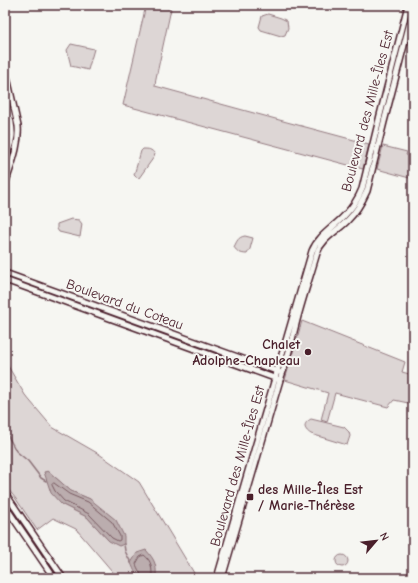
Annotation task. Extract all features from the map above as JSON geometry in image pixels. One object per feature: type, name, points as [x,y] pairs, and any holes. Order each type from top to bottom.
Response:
[{"type":"street","name":"Boulevard des Mille-Îles Est","points":[[280,372],[301,287],[314,248],[320,239],[348,212],[362,189],[408,5]]},
{"type":"street","name":"Boulevard des Mille-Îles Est","points":[[217,578],[277,379],[292,342],[318,250],[325,240],[355,213],[368,187],[413,11]]},
{"type":"street","points":[[5,68],[19,133],[5,185]]},
{"type":"street","points":[[5,98],[12,135],[5,161]]},
{"type":"street","name":"Boulevard du Coteau","points":[[5,273],[280,372]]},
{"type":"street","name":"Boulevard du Coteau","points":[[5,280],[277,379]]},
{"type":"street","name":"Boulevard des Mille-Îles Est","points":[[222,578],[277,379]]},
{"type":"street","points":[[5,493],[63,578]]},
{"type":"street","points":[[5,506],[54,578]]},
{"type":"shaded area","points":[[146,5],[159,5],[171,9],[155,86],[369,144],[363,169],[123,105]]},
{"type":"shaded area","points":[[268,14],[287,21],[288,28],[285,35],[281,36],[261,30],[259,27],[262,16]]},
{"type":"shaded area","points":[[71,44],[94,49],[88,70],[71,66],[67,50]]},
{"type":"shaded area","points":[[383,146],[407,152],[406,155],[413,156],[413,179],[377,169]]},
{"type":"shaded area","points":[[143,149],[150,150],[155,154],[139,178],[134,175],[141,151]]},
{"type":"shaded area","points":[[71,219],[79,220],[82,224],[80,237],[59,232],[57,229],[57,224]]},
{"type":"shaded area","points":[[245,236],[253,238],[247,254],[243,254],[234,247],[239,238]]},
{"type":"shaded area","points":[[302,321],[405,362],[402,372],[413,375],[413,404],[394,400],[388,407],[335,393],[327,422],[321,420],[328,393],[285,380]]},
{"type":"shaded area","points":[[5,361],[25,395],[52,427],[99,454],[139,482],[194,573],[193,578],[154,578],[156,577],[136,575],[141,578],[118,578],[76,529],[53,518],[37,530],[5,485]],"holes":[[[48,471],[71,491],[90,499],[109,541],[87,517],[61,504]]]},
{"type":"shaded area","points":[[311,419],[344,427],[349,432],[350,436],[347,445],[311,434],[306,430],[305,424]]},
{"type":"shaded area","points":[[340,555],[344,555],[348,561],[344,567],[340,567],[336,563],[336,559]]},
{"type":"water","points":[[48,471],[71,491],[90,499],[116,520],[124,536],[124,544],[119,546],[109,541],[87,517],[61,504],[51,493],[44,472]]},
{"type":"water","points":[[146,550],[153,559],[155,565],[156,577],[154,578],[144,578],[137,575],[131,563],[137,553]]},
{"type":"waterway","points":[[5,434],[8,436],[16,451],[28,461],[41,478],[46,481]]},
{"type":"waterway","points":[[124,544],[125,551],[131,563]]},
{"type":"place","name":"Chalet Adolphe-Chapleau","points":[[308,352]]},
{"type":"place","name":"des Mille-Îles Est / Marie-Thérèse","points":[[250,497]]}]
